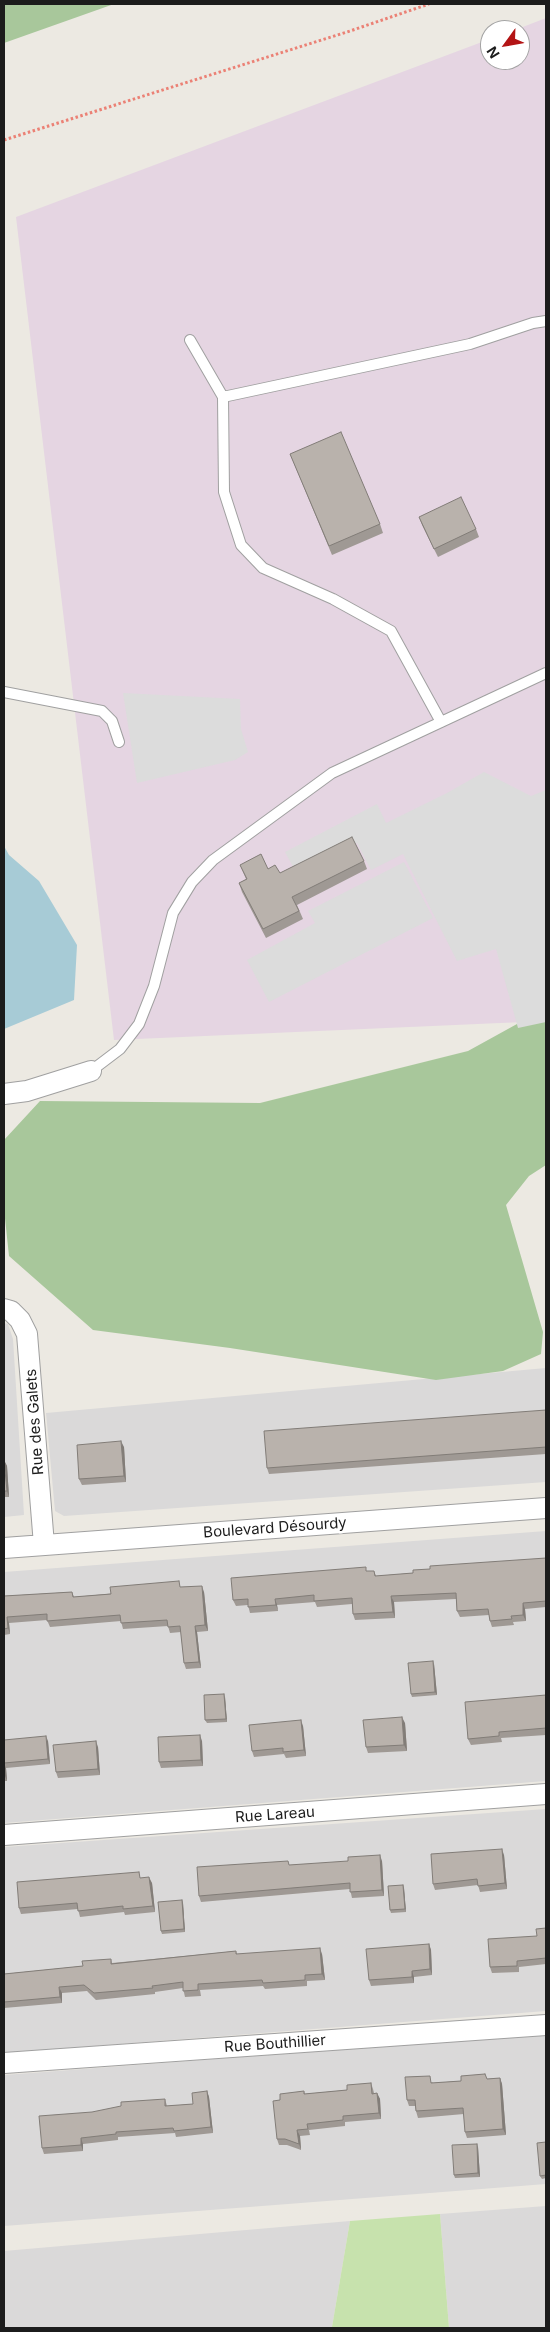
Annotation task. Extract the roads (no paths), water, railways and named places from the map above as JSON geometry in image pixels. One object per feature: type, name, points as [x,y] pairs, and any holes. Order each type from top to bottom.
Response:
[{"type":"street","points":[[4,1094],[34,1089],[91,1071]]},
{"type":"street","name":"Rue des Galets","points":[[4,1309],[11,1311],[20,1320],[27,1334],[44,1545]]},
{"type":"street","name":"Boulevard Désourdy","points":[[4,1548],[546,1508]]},
{"type":"street","name":"Rue Lareau","points":[[4,1836],[546,1794]]},
{"type":"street","name":"Rue Bouthillier","points":[[4,2063],[546,2025]]},
{"type":"lane","points":[[223,397],[470,344],[533,323],[546,321]]},
{"type":"lane","points":[[190,340],[223,397],[224,492],[241,545],[263,568],[332,599],[391,631],[441,722]]},
{"type":"lane","points":[[91,1071],[120,1049],[139,1024],[154,986],[173,913],[192,882],[213,860],[332,773],[546,673]]},
{"type":"lane","points":[[4,692],[93,707],[102,711],[112,721],[118,742]]},
{"type":"water","points":[[4,846],[9,855],[39,881],[77,945],[74,1000],[4,1029]]}]
